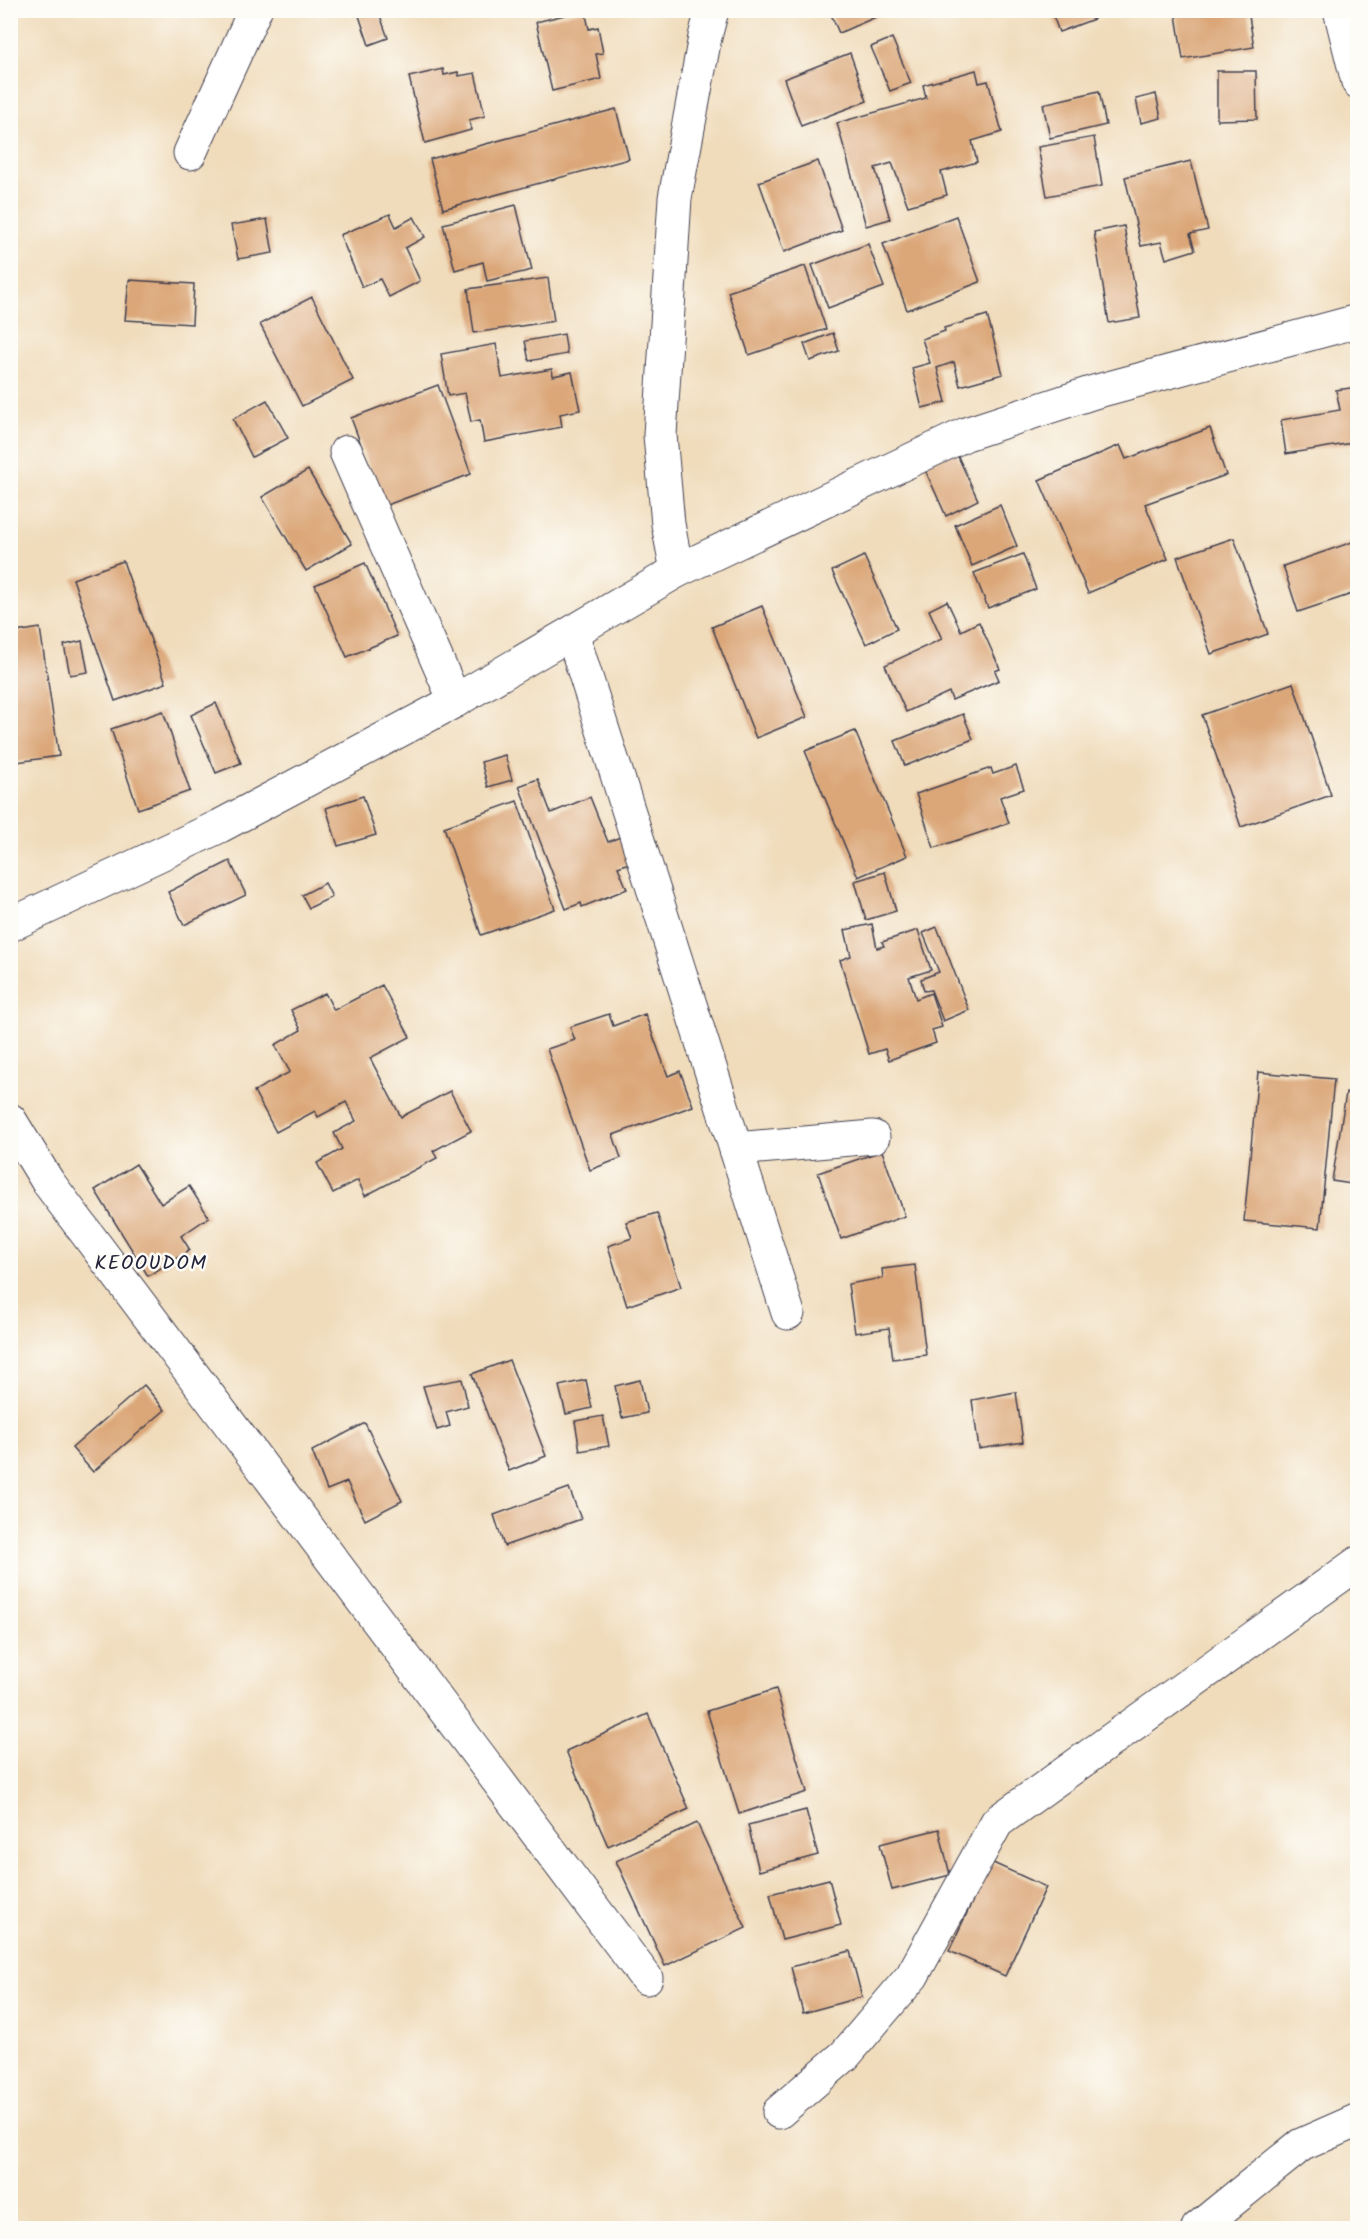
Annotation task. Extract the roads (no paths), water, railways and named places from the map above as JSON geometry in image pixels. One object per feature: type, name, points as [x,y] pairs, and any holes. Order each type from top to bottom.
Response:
[{"type":"street","points":[[190,153],[255,10]]},
{"type":"street","points":[[677,571],[668,524],[660,435],[675,198],[712,10]]},
{"type":"street","points":[[1340,10],[1358,82]]},
{"type":"street","points":[[10,925],[220,826],[455,701],[677,571],[966,434],[1094,392],[1358,321]]},
{"type":"street","points":[[345,452],[455,701]]},
{"type":"street","points":[[572,633],[788,1313]]},
{"type":"street","points":[[10,1120],[48,1182],[646,1978]]},
{"type":"street","points":[[736,1149],[873,1137]]},
{"type":"street","points":[[779,2112],[845,2055],[912,1976],[997,1822],[1358,1563]]},
{"type":"street","points":[[1198,2229],[1300,2145],[1358,2120]]},
{"type":"district","name":"KEOOUDOM","points":[[151,1262]]}]
